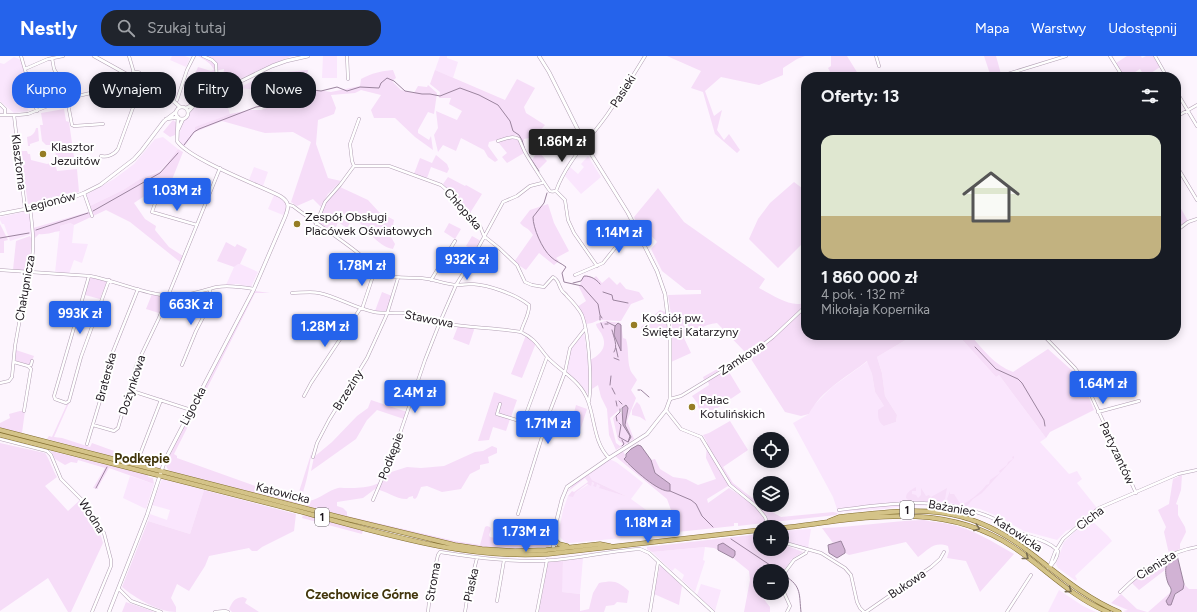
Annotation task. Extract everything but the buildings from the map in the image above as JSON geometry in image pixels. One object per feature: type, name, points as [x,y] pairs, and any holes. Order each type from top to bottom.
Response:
[{"type":"main road","name":"Katowicka","points":[[0,430],[438,546],[475,552],[504,555],[613,547],[753,531]]},
{"type":"main road","name":"Katowicka","points":[[0,435],[160,473]]},
{"type":"main road","name":"Katowicka","points":[[823,524],[839,517],[906,510],[922,510],[950,514],[982,523],[1002,533],[1029,551],[1049,568],[1086,595],[1110,609],[1119,612]]},
{"type":"main road","name":"Katowicka","points":[[789,527],[902,516],[931,517],[949,520],[973,527],[1013,547],[1076,595],[1102,611],[1108,612]]},
{"type":"main road","points":[[555,540],[559,544],[569,547]]},
{"type":"main road","name":"Katowicka","points":[[554,551],[569,547],[600,544],[613,547]]},
{"type":"street","points":[[21,56],[37,111]]},
{"type":"street","points":[[25,69],[52,58],[63,56]]},
{"type":"street","points":[[94,56],[121,72]]},
{"type":"street","points":[[129,56],[134,72]]},
{"type":"street","points":[[177,100],[187,70],[194,56]]},
{"type":"street","points":[[203,56],[212,60],[216,64],[216,72]]},
{"type":"street","points":[[243,81],[272,66],[308,56]]},
{"type":"street","points":[[347,56],[348,79]]},
{"type":"street","points":[[539,56],[549,72],[584,144],[623,204],[659,275],[665,294],[669,326],[670,398],[666,410],[647,434],[567,487],[562,499],[554,532],[553,544],[555,560]]},
{"type":"street","name":"Pasieki","points":[[556,191],[584,144],[607,114],[645,56]]},
{"type":"street","points":[[876,56],[879,66]]},
{"type":"street","points":[[1014,72],[1066,56]]},
{"type":"street","points":[[1110,56],[1120,72]]},
{"type":"street","points":[[1155,56],[1164,72]]},
{"type":"street","points":[[52,58],[56,72]]},
{"type":"street","points":[[1181,99],[1197,126]]},
{"type":"street","points":[[0,104],[5,109],[5,115]]},
{"type":"street","points":[[176,104],[184,108]]},
{"type":"street","points":[[1181,114],[1197,105]]},
{"type":"street","points":[[176,111],[180,107]]},
{"type":"street","points":[[0,115],[14,115],[37,111],[44,108]]},
{"type":"street","points":[[70,108],[72,125],[74,126],[103,124]]},
{"type":"street","points":[[101,156],[104,157],[117,151],[133,108]]},
{"type":"street","points":[[174,108],[178,117],[177,141],[181,146],[200,159],[280,196],[289,205],[293,206],[364,258],[375,270],[387,276],[398,278],[418,277],[456,285],[473,284],[489,287],[526,302],[530,309],[521,332],[536,342],[547,357],[577,382],[582,389],[588,401],[599,444],[603,452],[609,458]]},
{"type":"street","points":[[186,108],[188,113]]},
{"type":"street","points":[[178,131],[183,119],[192,108]]},
{"type":"street","name":"Legionów","points":[[0,214],[62,202],[103,183],[134,159],[166,120],[176,111]]},
{"type":"street","name":"Klasztorna","points":[[14,115],[25,209]]},
{"type":"street","points":[[166,120],[178,117],[183,119]]},
{"type":"street","points":[[316,224],[325,202],[354,166],[350,144],[358,119]]},
{"type":"street","points":[[498,141],[514,136],[519,139],[524,151],[541,176],[542,183],[552,192],[556,191],[565,200],[568,220],[574,233],[597,266]]},
{"type":"street","name":"Chłopska","points":[[354,166],[389,166],[441,185],[480,226],[484,236],[517,265],[525,282],[544,287],[553,277],[557,279],[561,290],[582,315],[591,385],[588,401]]},
{"type":"street","name":"Dożynkowa","points":[[93,425],[112,431],[116,430],[136,366],[159,318],[167,295],[220,168]]},
{"type":"street","points":[[1181,173],[1197,200]]},
{"type":"street","name":"Podkępie","points":[[373,500],[394,451],[440,322],[456,285],[504,202],[517,196],[530,186],[542,183]]},
{"type":"street","points":[[84,193],[92,216]]},
{"type":"street","points":[[157,198],[152,212],[197,225]]},
{"type":"street","name":"Ligocka","points":[[109,612],[147,515],[166,457],[254,289],[286,217],[289,205]]},
{"type":"street","name":"Chałupnicza","points":[[0,383],[11,380],[18,324],[34,238],[30,208]]},
{"type":"street","points":[[1181,227],[1188,222],[1197,219]]},
{"type":"street","points":[[575,275],[603,263],[619,243],[638,233]]},
{"type":"street","points":[[431,280],[455,241]]},
{"type":"street","points":[[0,270],[89,276],[167,295],[182,295],[232,286],[254,289]]},
{"type":"street","points":[[304,396],[311,383],[361,309],[375,270]]},
{"type":"street","points":[[89,276],[54,396],[55,399],[66,403],[69,401],[83,350],[109,280]]},
{"type":"street","name":"Brzeziny","points":[[313,457],[317,444],[329,420],[367,358],[387,314],[398,278]]},
{"type":"street","name":"Braterska","points":[[87,444],[108,364],[138,289]]},
{"type":"street","points":[[182,365],[196,331],[211,302],[210,289]]},
{"type":"street","name":"Stawowa","points":[[292,293],[318,292],[361,309],[387,314],[410,314],[458,325],[487,327],[521,332]]},
{"type":"street","name":"Zamkowa","points":[[670,398],[681,396],[755,351],[773,337],[801,311]]},
{"type":"street","points":[[518,514],[550,411],[565,372],[570,348],[585,329]]},
{"type":"street","name":"Partyzantów","points":[[1048,340],[1081,377],[1091,393],[1098,412],[1136,493]]},
{"type":"street","points":[[500,404],[497,414],[523,422],[547,357]]},
{"type":"street","points":[[24,411],[32,361]]},
{"type":"street","points":[[14,362],[30,366]]},
{"type":"street","points":[[129,390],[191,410]]},
{"type":"street","points":[[141,452],[160,400]]},
{"type":"street","points":[[1098,412],[1139,401]]},
{"type":"street","points":[[666,410],[681,428],[701,437],[730,485],[756,506],[766,520]]},
{"type":"street","name":"Wodna","points":[[0,439],[47,451],[51,455],[61,479],[82,500],[104,533],[111,560],[111,566],[92,612]]},
{"type":"street","name":"Cicha","points":[[1045,572],[1049,568],[1056,549],[1063,539],[1100,508],[1178,474],[1197,470]]},
{"type":"street","name":"Bażaniec","points":[[839,510],[913,502],[940,504],[991,517],[1018,532],[1049,544],[1056,549]]},
{"type":"street","points":[[554,532],[554,551]]},
{"type":"street","points":[[789,544],[821,553],[846,568],[851,575],[857,602],[860,608],[865,612]]},
{"type":"street","name":"Cienista","points":[[1120,592],[1139,575],[1173,553],[1185,549],[1197,548]]},
{"type":"street","points":[[477,558],[504,560],[555,560],[640,549],[646,551],[658,561],[713,612]]},
{"type":"street","points":[[789,567],[794,560],[806,553],[807,550]]},
{"type":"street","name":"Stroma","points":[[428,612],[431,584],[440,552],[477,558]]},
{"type":"street","name":"Bukowa","points":[[865,612],[931,567],[940,559],[944,552]]},
{"type":"street","name":"Płaska","points":[[465,612],[477,558]]},
{"type":"street","points":[[497,601],[504,560]]},
{"type":"street","points":[[538,612],[547,560]]},
{"type":"street","points":[[650,612],[658,561]]},
{"type":"street","points":[[1007,612],[1031,575]]},
{"type":"street","points":[[119,589],[131,601],[161,612]]},
{"type":"street","points":[[787,600],[790,606],[787,612]]},
{"type":"street","points":[[215,612],[228,612]]},
{"type":"shaded area","points":[[172,56],[185,56],[190,58],[186,67],[170,60]]},
{"type":"shaded area","points":[[198,56],[292,56],[255,72],[251,72],[251,74],[243,77],[243,72],[224,72],[224,69],[214,72],[196,72],[198,67],[211,71],[214,70],[205,60]]},
{"type":"shaded area","points":[[323,56],[337,56],[337,78],[322,78]]},
{"type":"shaded area","points":[[440,56],[447,56],[447,58],[458,62],[453,78],[435,70]]},
{"type":"shaded area","points":[[667,56],[805,56],[783,68],[783,75],[759,85],[721,77],[705,91],[714,116],[722,110],[717,130],[724,140],[729,134],[740,150],[737,153],[715,134],[703,92],[691,88],[701,71]]},
{"type":"shaded area","points":[[831,56],[847,56],[857,72],[830,72],[828,68],[831,66]]},
{"type":"shaded area","points":[[984,56],[996,56],[1000,72],[989,72]]},
{"type":"shaded area","points":[[1127,56],[1141,56],[1142,58],[1146,56],[1153,56],[1160,67],[1152,72],[1142,72],[1140,69],[1135,72],[1121,72],[1116,63]]},
{"type":"shaded area","points":[[14,57],[21,60],[24,72],[12,72],[12,108],[28,108],[29,111],[14,113],[0,101],[0,63],[4,64]]},
{"type":"shaded area","points":[[308,70],[308,72],[286,72]]},
{"type":"shaded area","points":[[393,70],[396,78],[392,81],[401,90],[414,93],[418,86],[427,87],[428,85],[437,93],[434,114],[428,112],[418,130],[418,133],[429,140],[431,136],[433,150],[415,137],[395,118],[374,118],[371,110],[381,95],[361,90],[355,93],[331,95],[336,108],[334,114],[318,120],[316,144],[328,178],[341,181],[328,194],[321,207],[313,199],[297,206],[291,202],[311,142],[293,132],[265,133],[222,121],[195,132],[195,127],[230,114],[250,110],[261,110],[267,108],[316,108],[316,90],[331,92],[360,86],[361,79],[365,77],[384,71]]},
{"type":"shaded area","points":[[435,70],[505,100],[517,79],[535,88],[524,107],[526,113],[545,125],[534,137],[524,139],[525,143],[516,135],[489,142],[488,146],[498,160],[495,162],[488,157],[484,150],[461,138],[456,151],[443,145],[438,152],[434,135],[438,128],[436,111],[457,120],[462,111],[449,104],[451,98],[439,98],[440,92],[430,84]]},
{"type":"shaded area","points":[[251,82],[251,89],[243,88],[243,86]]},
{"type":"shaded area","points":[[193,108],[228,108],[230,114],[196,127],[195,132],[184,147],[180,144],[179,136],[183,121],[189,116]]},
{"type":"shaded area","points":[[64,109],[66,121],[69,122],[74,157],[71,159],[61,160],[56,158],[55,145],[46,145],[42,141],[40,125],[43,125],[41,113]]},
{"type":"shaded area","points":[[173,120],[177,123],[175,135],[170,137],[163,132]]},
{"type":"shaded area","points":[[36,128],[38,128],[39,141],[28,146],[27,137],[33,134]]},
{"type":"shaded area","points":[[163,137],[178,149],[161,170],[140,179],[123,190],[90,206],[92,211],[90,211],[84,196],[114,179],[134,164],[155,139]]},
{"type":"shaded area","points":[[511,138],[519,140],[524,153],[507,163],[502,157],[507,153],[498,142]]},
{"type":"shaded area","points":[[178,149],[183,152],[171,182],[166,189],[146,195],[134,203],[145,219],[156,226],[155,230],[169,247],[183,256],[180,262],[130,222],[106,210],[74,225],[70,223],[60,226],[60,231],[39,234],[35,238],[33,228],[92,211],[90,206],[123,190],[140,179],[161,171]]},
{"type":"shaded area","points":[[20,151],[27,151],[28,154],[30,154],[31,160],[47,164],[55,162],[57,171],[77,169],[79,192],[61,199],[28,204]]},
{"type":"shaded area","points":[[538,151],[547,161],[539,169],[532,160]]},
{"type":"shaded area","points":[[436,155],[447,164],[449,169],[447,173],[431,167],[427,178],[414,174],[420,158],[432,163]]},
{"type":"shaded area","points":[[588,156],[601,177],[581,194],[565,176],[570,167],[578,174],[584,167],[581,164]]},
{"type":"shaded area","points":[[254,167],[268,172],[263,186],[249,180]]},
{"type":"shaded area","points":[[448,177],[482,194],[470,213],[443,184]]},
{"type":"shaded area","points":[[794,182],[801,187],[801,245],[778,268],[749,239],[758,219],[770,203]]},
{"type":"shaded area","points":[[340,187],[368,200],[379,212],[394,220],[391,237],[395,244],[393,249],[376,240],[353,217],[347,228],[338,222],[333,234],[317,224],[326,203]]},
{"type":"shaded area","points":[[658,188],[684,222],[765,279],[759,288],[789,303],[801,304],[801,340],[906,340],[877,357],[882,373],[885,396],[897,415],[896,422],[884,426],[879,421],[878,410],[884,406],[875,392],[872,374],[867,361],[827,391],[814,405],[809,414],[801,416],[785,412],[751,359],[729,372],[741,392],[704,417],[698,407],[698,404],[692,396],[709,385],[708,381],[749,356],[747,354],[704,380],[703,377],[746,353],[717,323],[704,326],[685,335],[684,338],[691,353],[671,362],[672,322],[668,295],[701,294],[701,290],[686,290],[662,271],[651,249],[657,242],[645,229],[641,232],[634,217]]},
{"type":"shaded area","points":[[274,195],[287,203],[287,210],[283,215],[268,209]]},
{"type":"shaded area","points":[[548,204],[554,223],[569,251],[556,258],[559,261],[554,265],[539,253],[526,270],[514,262],[533,235],[520,223],[530,210]]},
{"type":"shaded area","points":[[1181,209],[1188,221],[1181,225]]},
{"type":"shaded area","points":[[28,211],[30,212],[32,234],[10,241],[0,217]]},
{"type":"shaded area","points":[[70,223],[74,225],[72,243],[88,244],[82,263],[74,260],[69,274],[55,273],[60,226]]},
{"type":"shaded area","points":[[449,223],[461,229],[455,239],[444,232]]},
{"type":"shaded area","points":[[0,224],[8,240],[4,241],[4,253],[0,253]]},
{"type":"shaded area","points":[[30,236],[31,238],[32,237],[29,268],[25,271],[13,270],[16,241]]},
{"type":"shaded area","points":[[472,236],[481,241],[476,251],[466,246]]},
{"type":"shaded area","points":[[226,242],[235,247],[237,244],[247,249],[240,264],[234,267],[217,261]]},
{"type":"shaded area","points":[[445,257],[455,263],[450,271],[440,265]]},
{"type":"shaded area","points":[[238,263],[258,272],[251,287],[238,284],[226,285],[234,267]]},
{"type":"shaded area","points":[[586,275],[594,278],[596,276],[602,283],[609,277],[617,285],[620,282],[626,289],[639,292],[644,299],[631,304],[621,321],[599,320],[586,324],[577,307],[586,301],[579,287],[583,277]]},
{"type":"shaded area","points":[[90,277],[107,281],[100,299],[85,295]]},
{"type":"shaded area","points":[[255,291],[270,293],[255,293],[174,454],[177,458],[264,489],[265,491],[297,498],[312,451],[305,485],[298,504],[173,472],[166,466],[167,460]]},
{"type":"shaded area","points":[[382,292],[392,296],[387,312],[375,311]]},
{"type":"shaded area","points":[[152,294],[164,296],[165,298],[159,313],[146,309]]},
{"type":"shaded area","points":[[660,310],[665,312],[668,335],[655,338],[641,334],[641,327]]},
{"type":"shaded area","points":[[605,321],[621,323],[623,338],[626,339],[627,342],[630,369],[637,380],[631,390],[636,398],[627,421],[634,439],[616,450],[609,435],[607,409],[601,397],[598,385],[592,389],[590,360],[600,353],[604,343],[604,339],[596,324]],"holes":[[[625,405],[625,423],[630,435],[623,425],[622,414],[620,412],[613,418],[618,440],[623,444],[620,446],[616,443],[610,418]]]},
{"type":"shaded area","points":[[618,323],[621,325],[621,351],[614,335],[615,326]]},
{"type":"shaded area","points":[[458,326],[473,327],[474,330],[469,345],[453,339]]},
{"type":"shaded area","points":[[584,331],[589,371],[588,394],[578,381],[567,372],[571,349]]},
{"type":"shaded area","points":[[526,335],[536,343],[522,378],[511,374]]},
{"type":"shaded area","points":[[906,340],[963,340],[996,377],[999,375],[1046,438],[1040,442],[1069,474],[1077,471],[1082,479],[1077,483],[1097,508],[1071,529],[1066,531],[1057,540],[1024,531],[997,516],[974,508],[911,505],[884,509],[837,512],[833,497],[793,423],[809,414],[813,406],[832,387],[868,361],[875,392],[884,406],[884,426],[896,422],[897,415],[885,396],[882,373],[877,357]]},
{"type":"shaded area","points":[[963,340],[974,340],[994,361],[1013,372],[1048,349],[1077,375],[1084,385],[1094,410],[1050,432],[1046,438],[999,375],[996,377]]},
{"type":"shaded area","points":[[16,350],[34,356],[30,365],[16,361]]},
{"type":"shaded area","points":[[494,392],[517,400],[511,417],[498,414],[502,404],[500,404],[496,415],[510,419],[506,431],[493,427],[489,440],[478,441]]},
{"type":"shaded area","points":[[371,400],[407,412],[404,419],[377,410],[367,420],[356,439],[311,471],[314,457],[332,442],[357,416],[368,408]]},
{"type":"shaded area","points":[[637,402],[640,405],[646,421],[640,417],[632,415],[632,410]]},
{"type":"shaded area","points":[[69,403],[54,437],[90,447],[92,443],[114,451],[114,455],[132,460],[130,461],[47,439],[49,436],[52,437],[67,404]]},
{"type":"shaded area","points":[[576,405],[587,409],[579,434],[572,432],[570,428]]},
{"type":"shaded area","points":[[626,405],[628,408],[625,425],[631,437],[628,442],[630,436],[623,425],[622,408]]},
{"type":"shaded area","points":[[25,411],[22,433],[0,428],[0,423],[10,418],[9,414]]},
{"type":"shaded area","points":[[730,421],[748,450],[723,467],[733,483],[753,499],[753,502],[732,485],[707,499],[708,503],[729,488],[753,505],[753,512],[772,512],[781,517],[833,512],[838,513],[836,515],[789,520],[753,520],[753,524],[738,526],[738,523],[734,523],[734,526],[668,533],[671,510],[667,499],[615,456],[623,451],[626,457],[624,459],[654,484],[670,484],[655,473],[651,460],[655,459],[660,469],[673,477],[686,479],[698,485],[716,479],[706,458],[707,442],[703,435]]},
{"type":"shaded area","points":[[0,443],[45,453],[57,477],[45,486],[68,511],[80,500],[89,519],[100,534],[103,543],[71,612],[68,612],[48,578],[0,611]]},
{"type":"shaded area","points":[[638,445],[641,446],[651,460],[655,473],[670,484],[670,491],[665,491],[653,484],[639,474],[624,459],[626,454],[631,449]]},
{"type":"shaded area","points":[[492,446],[497,448],[497,453],[488,457],[489,463],[480,465],[480,469],[470,474],[461,489],[442,492],[427,486],[421,487],[415,499],[413,496],[407,499],[402,499],[384,491],[375,489],[363,498],[337,502],[337,506],[343,508],[347,512],[347,516],[455,541],[480,545],[485,527],[487,526],[491,529],[489,535],[490,537],[506,540],[508,532],[511,532],[513,534],[509,546],[511,544],[534,543],[539,527],[552,535],[551,544],[548,547],[478,547],[435,540],[392,530],[306,506],[304,501],[316,499],[338,488],[375,485],[383,479],[385,474],[407,467],[421,468],[444,466]]},
{"type":"shaded area","points":[[51,451],[148,475],[148,477],[153,478],[154,484],[109,468],[98,489],[93,488],[105,468],[78,460],[77,463],[71,462],[65,465],[55,459]]},
{"type":"shaded area","points":[[1014,456],[1014,458],[982,493],[973,499],[968,505],[964,507],[949,502],[947,499],[950,491],[950,494],[954,494],[961,505],[964,504],[989,484],[990,480],[1000,473],[999,471],[1013,459],[1012,457]]},
{"type":"shaded area","points":[[609,459],[616,462],[643,483],[631,499],[666,524],[664,532],[662,534],[566,543],[560,537],[559,530],[563,510],[568,496],[592,482],[594,483],[593,486],[597,484],[600,488],[628,497],[592,480],[588,473]]},
{"type":"shaded area","points":[[588,473],[592,480],[628,497],[599,488],[600,486],[597,484],[596,487],[593,486],[594,483],[592,482],[591,486],[587,484],[575,493],[573,497],[568,496],[572,491],[574,492],[588,482],[585,478],[566,493],[574,484]]},
{"type":"shaded area","points":[[1182,475],[1181,490],[1176,504],[1178,505],[1178,515],[1185,527],[1186,532],[1180,544],[1180,549],[1169,554],[1164,532],[1166,527],[1158,510],[1169,504],[1173,479]]},
{"type":"shaded area","points":[[130,476],[154,484],[146,509],[123,498]]},
{"type":"shaded area","points":[[162,479],[204,490],[190,534],[148,521],[150,514],[167,520],[170,510],[152,505]]},
{"type":"shaded area","points":[[916,487],[916,491],[912,491],[912,494],[916,495],[918,498],[921,495],[921,488],[926,496],[929,495],[931,497],[947,488],[945,499],[941,502],[908,500],[906,498],[907,494]]},
{"type":"shaded area","points":[[204,490],[296,514],[294,531],[257,551],[252,551],[249,548],[209,556],[205,566],[189,591],[177,584],[171,598],[176,607],[176,612],[162,610],[134,596],[122,587],[148,521],[190,534]]},
{"type":"shaded area","points":[[303,515],[363,530],[362,534],[302,518]]},
{"type":"shaded area","points":[[1089,518],[1112,541],[1075,576],[1077,579],[1076,581],[1058,568],[1056,564],[1064,542]]},
{"type":"shaded area","points":[[924,520],[949,524],[966,529],[983,536],[1014,554],[980,592],[966,561],[947,558],[949,551],[948,546],[939,544],[935,545],[918,557],[906,542],[849,555],[845,553],[841,541],[833,543],[822,528],[898,522]]},
{"type":"shaded area","points":[[811,529],[808,548],[789,542],[789,531]]},
{"type":"shaded area","points":[[753,535],[753,556],[789,556],[789,547],[803,552],[792,559],[788,564],[753,564],[753,600],[764,600],[770,607],[770,612],[744,612],[750,580],[749,571],[733,558],[735,557],[718,547],[718,550],[705,547],[652,552],[647,549],[647,547]]},
{"type":"shaded area","points":[[841,541],[845,553],[837,558],[829,553],[828,545]]},
{"type":"shaded area","points":[[723,543],[735,551],[733,558],[718,550],[718,545]]},
{"type":"shaded area","points":[[705,547],[703,560],[705,561],[695,592],[682,580],[684,575],[675,568],[672,571],[652,552]]},
{"type":"shaded area","points":[[1174,554],[1177,555],[1172,557],[1166,565],[1165,570],[1139,590],[1132,583],[1139,576]]},
{"type":"shaded area","points":[[1177,555],[1184,584],[1183,589],[1175,594],[1171,605],[1168,605],[1166,601],[1170,594],[1171,588],[1168,584],[1166,566],[1173,557]]},
{"type":"shaded area","points":[[583,558],[580,594],[561,592],[563,561]]},
{"type":"shaded area","points":[[563,561],[562,592],[580,594],[580,611],[589,609],[593,593],[599,583],[604,582],[616,582],[629,591],[627,603],[617,602],[614,605],[606,606],[604,612],[539,612],[548,562]]},
{"type":"shaded area","points":[[660,565],[682,586],[679,605],[654,594]]},
{"type":"shaded area","points":[[701,584],[721,590],[715,611],[697,595]]},
{"type":"shaded area","points":[[1184,584],[1189,589],[1197,589],[1197,612],[1148,612],[1171,592],[1168,597],[1173,600]]},
{"type":"shaded area","points":[[1059,590],[1083,606],[1096,612],[1048,612]]},
{"type":"shaded area","points":[[1121,594],[1137,609],[1147,612],[1123,611],[1128,610],[1111,603]]},
{"type":"shaded area","points":[[243,597],[247,599],[245,603],[259,612],[232,612],[229,609],[233,602],[238,598]]},
{"type":"shaded area","points":[[126,602],[152,611],[154,612],[122,612]]},
{"type":"waterway","points":[[184,145],[194,132],[199,129],[256,107],[275,104],[279,93],[297,88],[321,91],[337,87],[347,91],[360,87],[379,88],[381,83],[387,78],[394,81],[405,91],[440,96],[460,88],[479,95],[498,105],[510,121],[513,131],[519,135],[525,150]]},
{"type":"waterway","points":[[93,211],[160,173],[178,153]]},
{"type":"waterway","points":[[527,153],[539,171]]},
{"type":"waterway","points":[[547,193],[544,203],[533,217],[533,222],[539,238],[544,249],[551,257],[566,267],[562,273],[564,282],[582,286],[598,304],[602,318]]},
{"type":"waterway","points":[[36,230],[88,213]]},
{"type":"waterway","points":[[0,238],[29,233]]},
{"type":"waterway","points":[[573,283],[581,281],[584,276],[593,278],[600,284]]},
{"type":"waterway","points":[[603,292],[612,295],[613,300],[628,303]]},
{"type":"waterway","points":[[607,322],[615,326]]},
{"type":"waterway","points":[[601,323],[603,328]]},
{"type":"waterway","points":[[612,330],[616,345],[614,352]]},
{"type":"waterway","points":[[975,347],[996,369],[1018,379],[1022,383],[1044,420],[1045,426]]},
{"type":"waterway","points":[[616,348],[618,357]]},
{"type":"waterway","points":[[614,358],[619,360]]},
{"type":"waterway","points":[[610,385],[611,376]]},
{"type":"waterway","points":[[612,388],[615,394]]},
{"type":"waterway","points":[[641,390],[649,397]]},
{"type":"waterway","points":[[616,401],[617,406]]},
{"type":"waterway","points":[[619,401],[622,404]]},
{"type":"waterway","points":[[617,421],[616,416],[620,412],[620,409]]},
{"type":"waterway","points":[[619,423],[621,425],[619,437],[628,442]]},
{"type":"waterway","points":[[622,440],[624,444],[622,446]]},
{"type":"waterway","points":[[96,488],[107,467]]},
{"type":"waterway","points":[[670,491],[691,500],[696,504],[702,516],[713,527]]},
{"type":"waterway","points":[[731,539],[768,564]]},
{"type":"waterway","points":[[789,579],[794,583],[799,591],[801,612]]},
{"type":"place","name":"Klasztor Jezuitów","points":[[43,154]]},
{"type":"place","name":"Zespół Obsługi Placówek Oświatowych","points":[[297,224]]},
{"type":"place","name":"Kościół pw. Świętej Katarzyny","points":[[634,325]]},
{"type":"place","name":"Pałac Kotulińskich","points":[[692,407]]},
{"type":"district","name":"Podkępie","points":[[142,458]]},
{"type":"district","name":"Czechowice Górne","points":[[362,594]]}]
